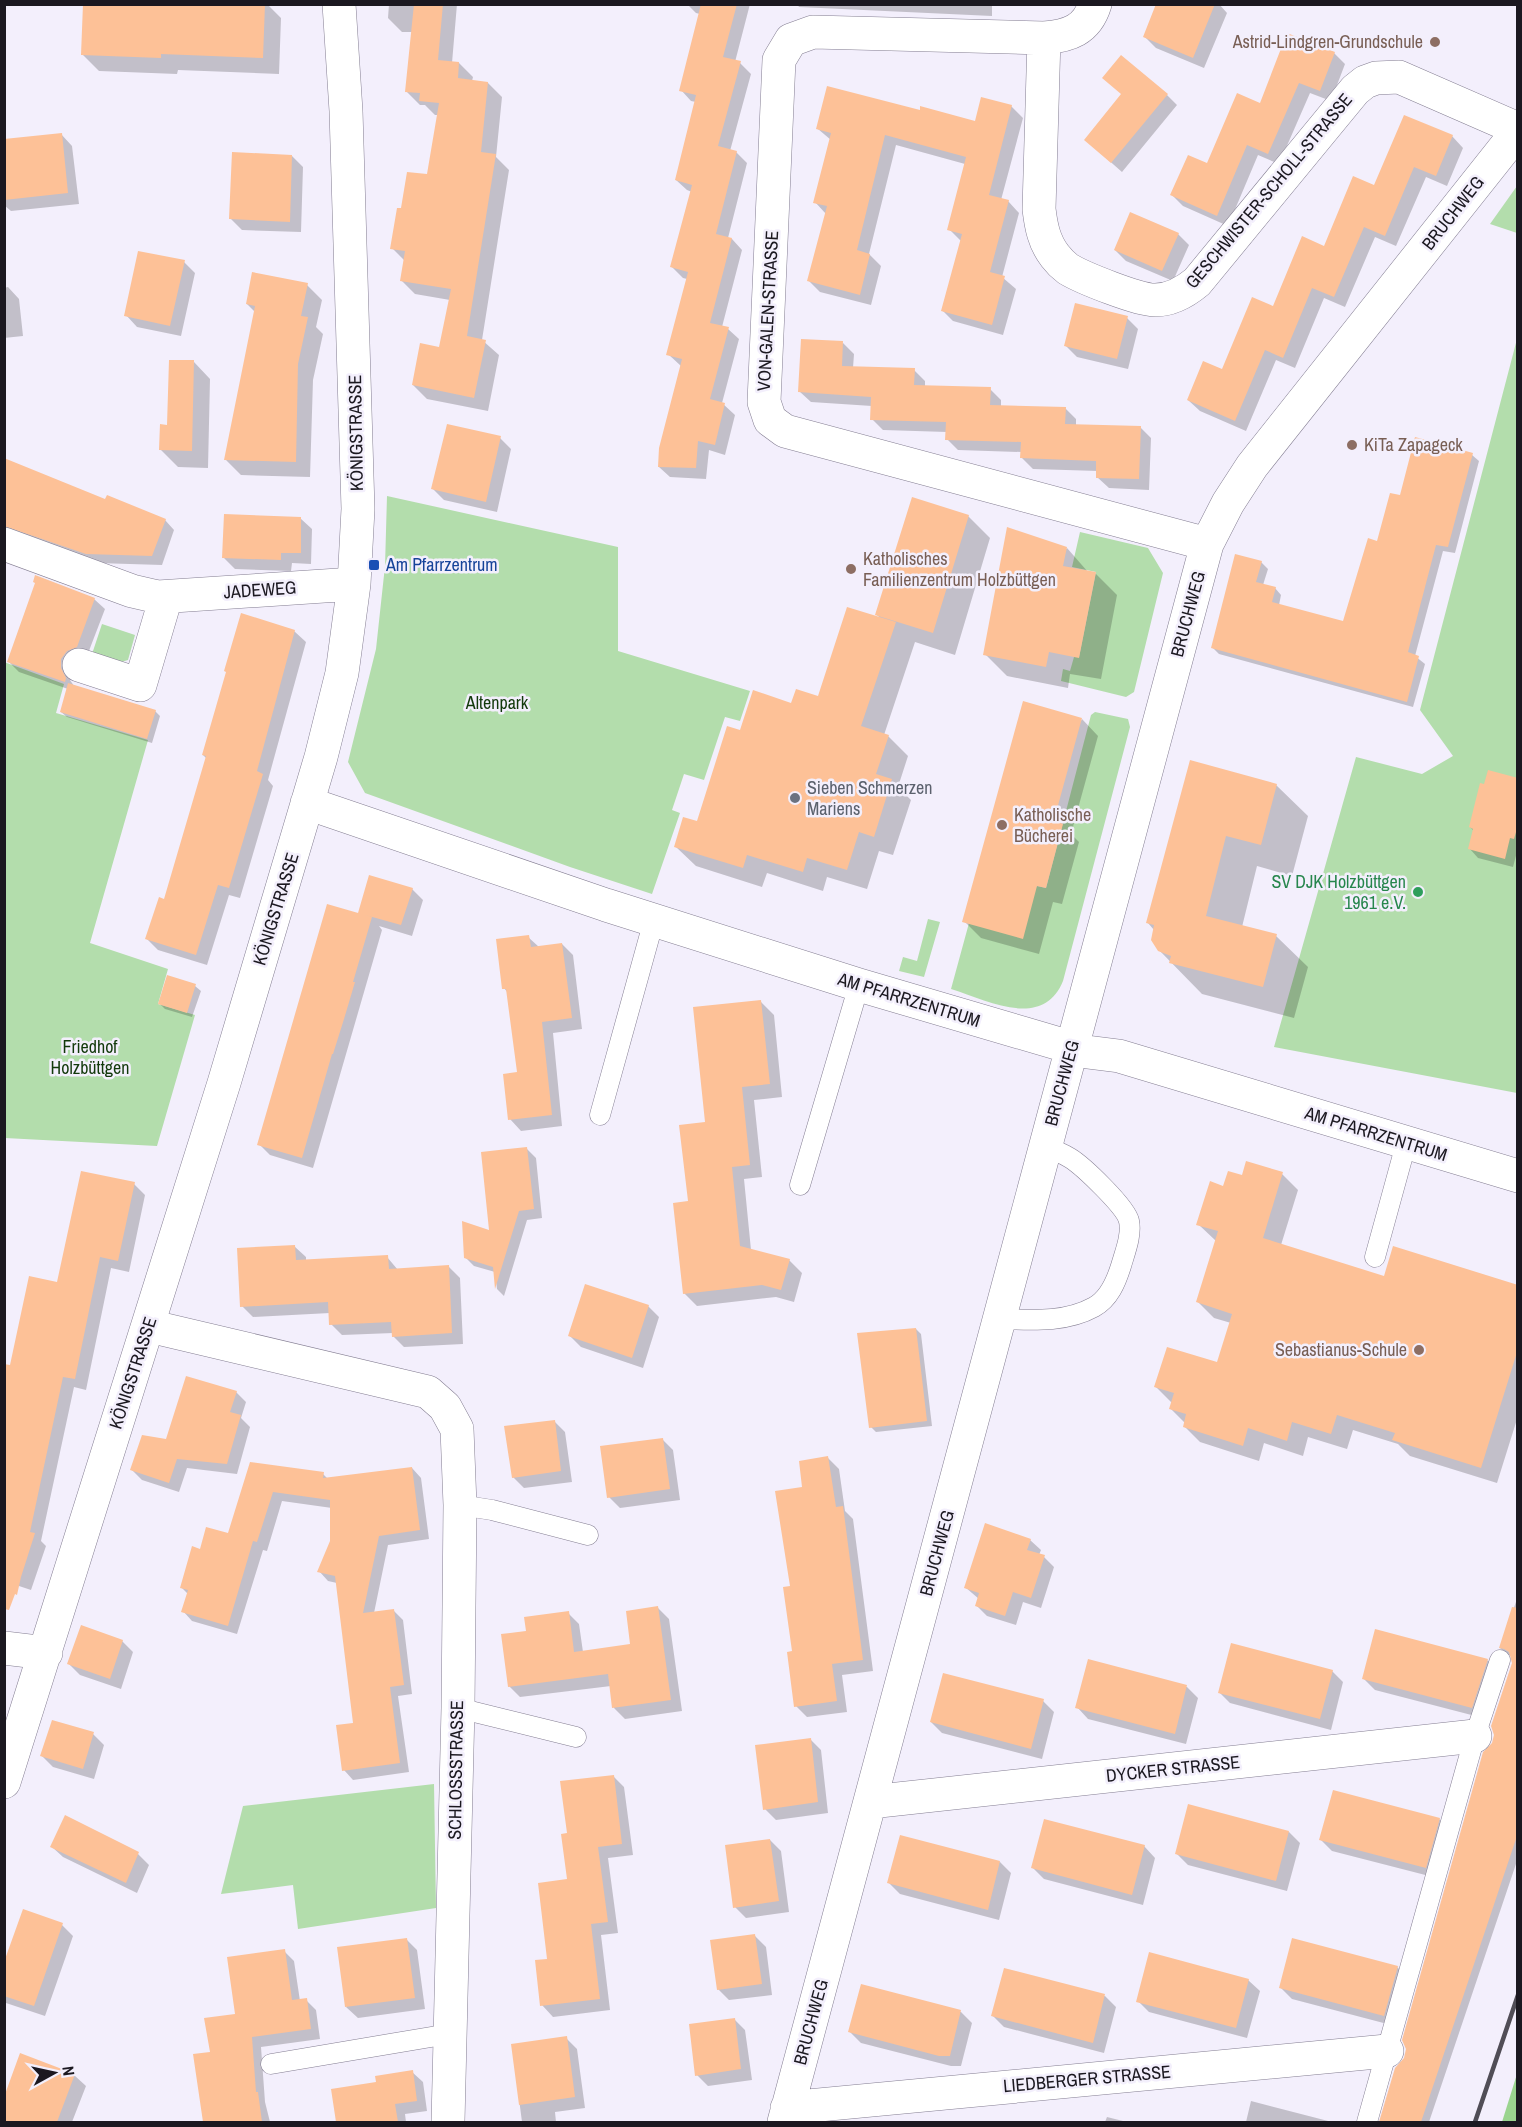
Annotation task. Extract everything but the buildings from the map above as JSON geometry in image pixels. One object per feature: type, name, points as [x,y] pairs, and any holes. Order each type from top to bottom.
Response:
[{"type":"street","name":"KÖNIGSTRASSE","points":[[4,1782],[224,1083],[307,803],[342,673],[354,584],[358,509],[346,111],[339,4]]},
{"type":"street","points":[[1044,39],[1072,34],[1089,19],[1095,4]]},
{"type":"street","name":"VON-GALEN-STRASSE","points":[[1044,39],[813,32],[791,40],[779,60],[764,402],[770,420],[785,431],[1207,544]]},
{"type":"street","name":"GESCHWISTER-SCHOLL-STRASSE","points":[[1044,39],[1039,208],[1046,242],[1055,257],[1068,269],[1137,298],[1155,300],[1171,298],[1185,292],[1197,282],[1355,90],[1365,82],[1376,78],[1399,77],[1518,130]]},
{"type":"street","name":"BRUCHWEG","points":[[785,2115],[1207,544],[1228,503],[1252,466],[1518,130]]},
{"type":"street","name":"JADEWEG","points":[[4,544],[132,591],[166,597],[354,584]]},
{"type":"street","points":[[79,665],[140,685],[166,597]]},
{"type":"street","name":"AM PFARRZENTRUM","points":[[307,803],[654,920],[859,985],[1086,1053],[1119,1056],[1518,1176]]},
{"type":"street","name":"SCHLOSSSTRASSE","points":[[149,1326],[428,1392],[445,1407],[457,1429],[460,1505],[458,1708],[448,2122]]},
{"type":"street","points":[[4,1648],[46,1653]]},
{"type":"street","name":"DYCKER STRASSE","points":[[870,1802],[1475,1736]]},
{"type":"street","name":"LIEDBERGER STRASSE","points":[[785,2115],[1387,2050]]},
{"type":"lane","points":[[600,1115],[654,920]]},
{"type":"lane","points":[[800,1185],[859,985]]},
{"type":"lane","points":[[1375,1257],[1407,1144]]},
{"type":"lane","points":[[999,1318],[1052,1319],[1085,1312],[1102,1301],[1111,1290],[1123,1257],[1130,1229],[1128,1217],[1121,1206],[1078,1164],[1061,1153],[1045,1147]]},
{"type":"lane","points":[[460,1505],[492,1510],[588,1535]]},
{"type":"lane","points":[[1367,2122],[1475,1736],[1500,1660]]},
{"type":"lane","points":[[458,1708],[576,1737]]},
{"type":"lane","points":[[271,2064],[449,2034]]},
{"type":"green space","points":[[1517,186],[1517,233],[1490,224]]},
{"type":"green space","name":"SV DJK Holzbüttgen 1961 e.V.","points":[[1517,339],[1517,1093],[1274,1047],[1356,757],[1422,774],[1453,756],[1420,710]]},
{"type":"green space","name":"Altenpark","points":[[387,496],[618,547],[618,651],[750,691],[740,721],[725,717],[704,780],[684,774],[672,810],[680,813],[652,894],[365,793],[348,762],[376,649],[385,566]]},
{"type":"green space","points":[[1080,532],[1148,548],[1163,573],[1134,692],[1126,697],[1061,681],[1063,669],[1070,671],[1074,657],[1079,657],[1096,572],[1072,567]]},
{"type":"green space","points":[[102,624],[135,635],[128,660],[118,663],[92,654]]},
{"type":"green space","name":"Friedhof Holzbüttgen","points":[[4,662],[64,684],[56,713],[148,740],[90,943],[168,969],[158,1004],[195,1015],[157,1146],[5,1138]]},
{"type":"green space","points":[[1095,712],[1128,719],[1130,727],[1063,981],[1054,996],[1042,1005],[1029,1008],[998,1005],[951,989],[969,923],[1037,886],[1046,888],[1091,715]]},
{"type":"green space","points":[[928,919],[940,922],[924,977],[899,971],[903,957],[917,961]]},
{"type":"green space","points":[[434,1784],[436,1908],[298,1929],[293,1885],[221,1894],[243,1806]]},
{"type":"green space","points":[[1517,2074],[1517,2122],[1502,2122]]},
{"type":"railway","points":[[1475,2122],[1518,1995]]},
{"type":"place","name":"Astrid-Lindgren-Grundschule","points":[[1435,42]]},
{"type":"place","name":"KiTa Zapageck","points":[[1352,445]]},
{"type":"place","name":"Am Pfarrzentrum","points":[[374,565]]},
{"type":"place","name":"Katholisches Familienzentrum Holzbüttgen","points":[[851,569]]},
{"type":"place","name":"Sieben Schmerzen Mariens","points":[[795,798]]},
{"type":"place","name":"Katholische Bücherei","points":[[1002,825]]},
{"type":"place","name":"SV DJK Holzbüttgen 1961 e.V.","points":[[1418,892]]},
{"type":"place","name":"Sebastianus-Schule","points":[[1419,1350]]}]
